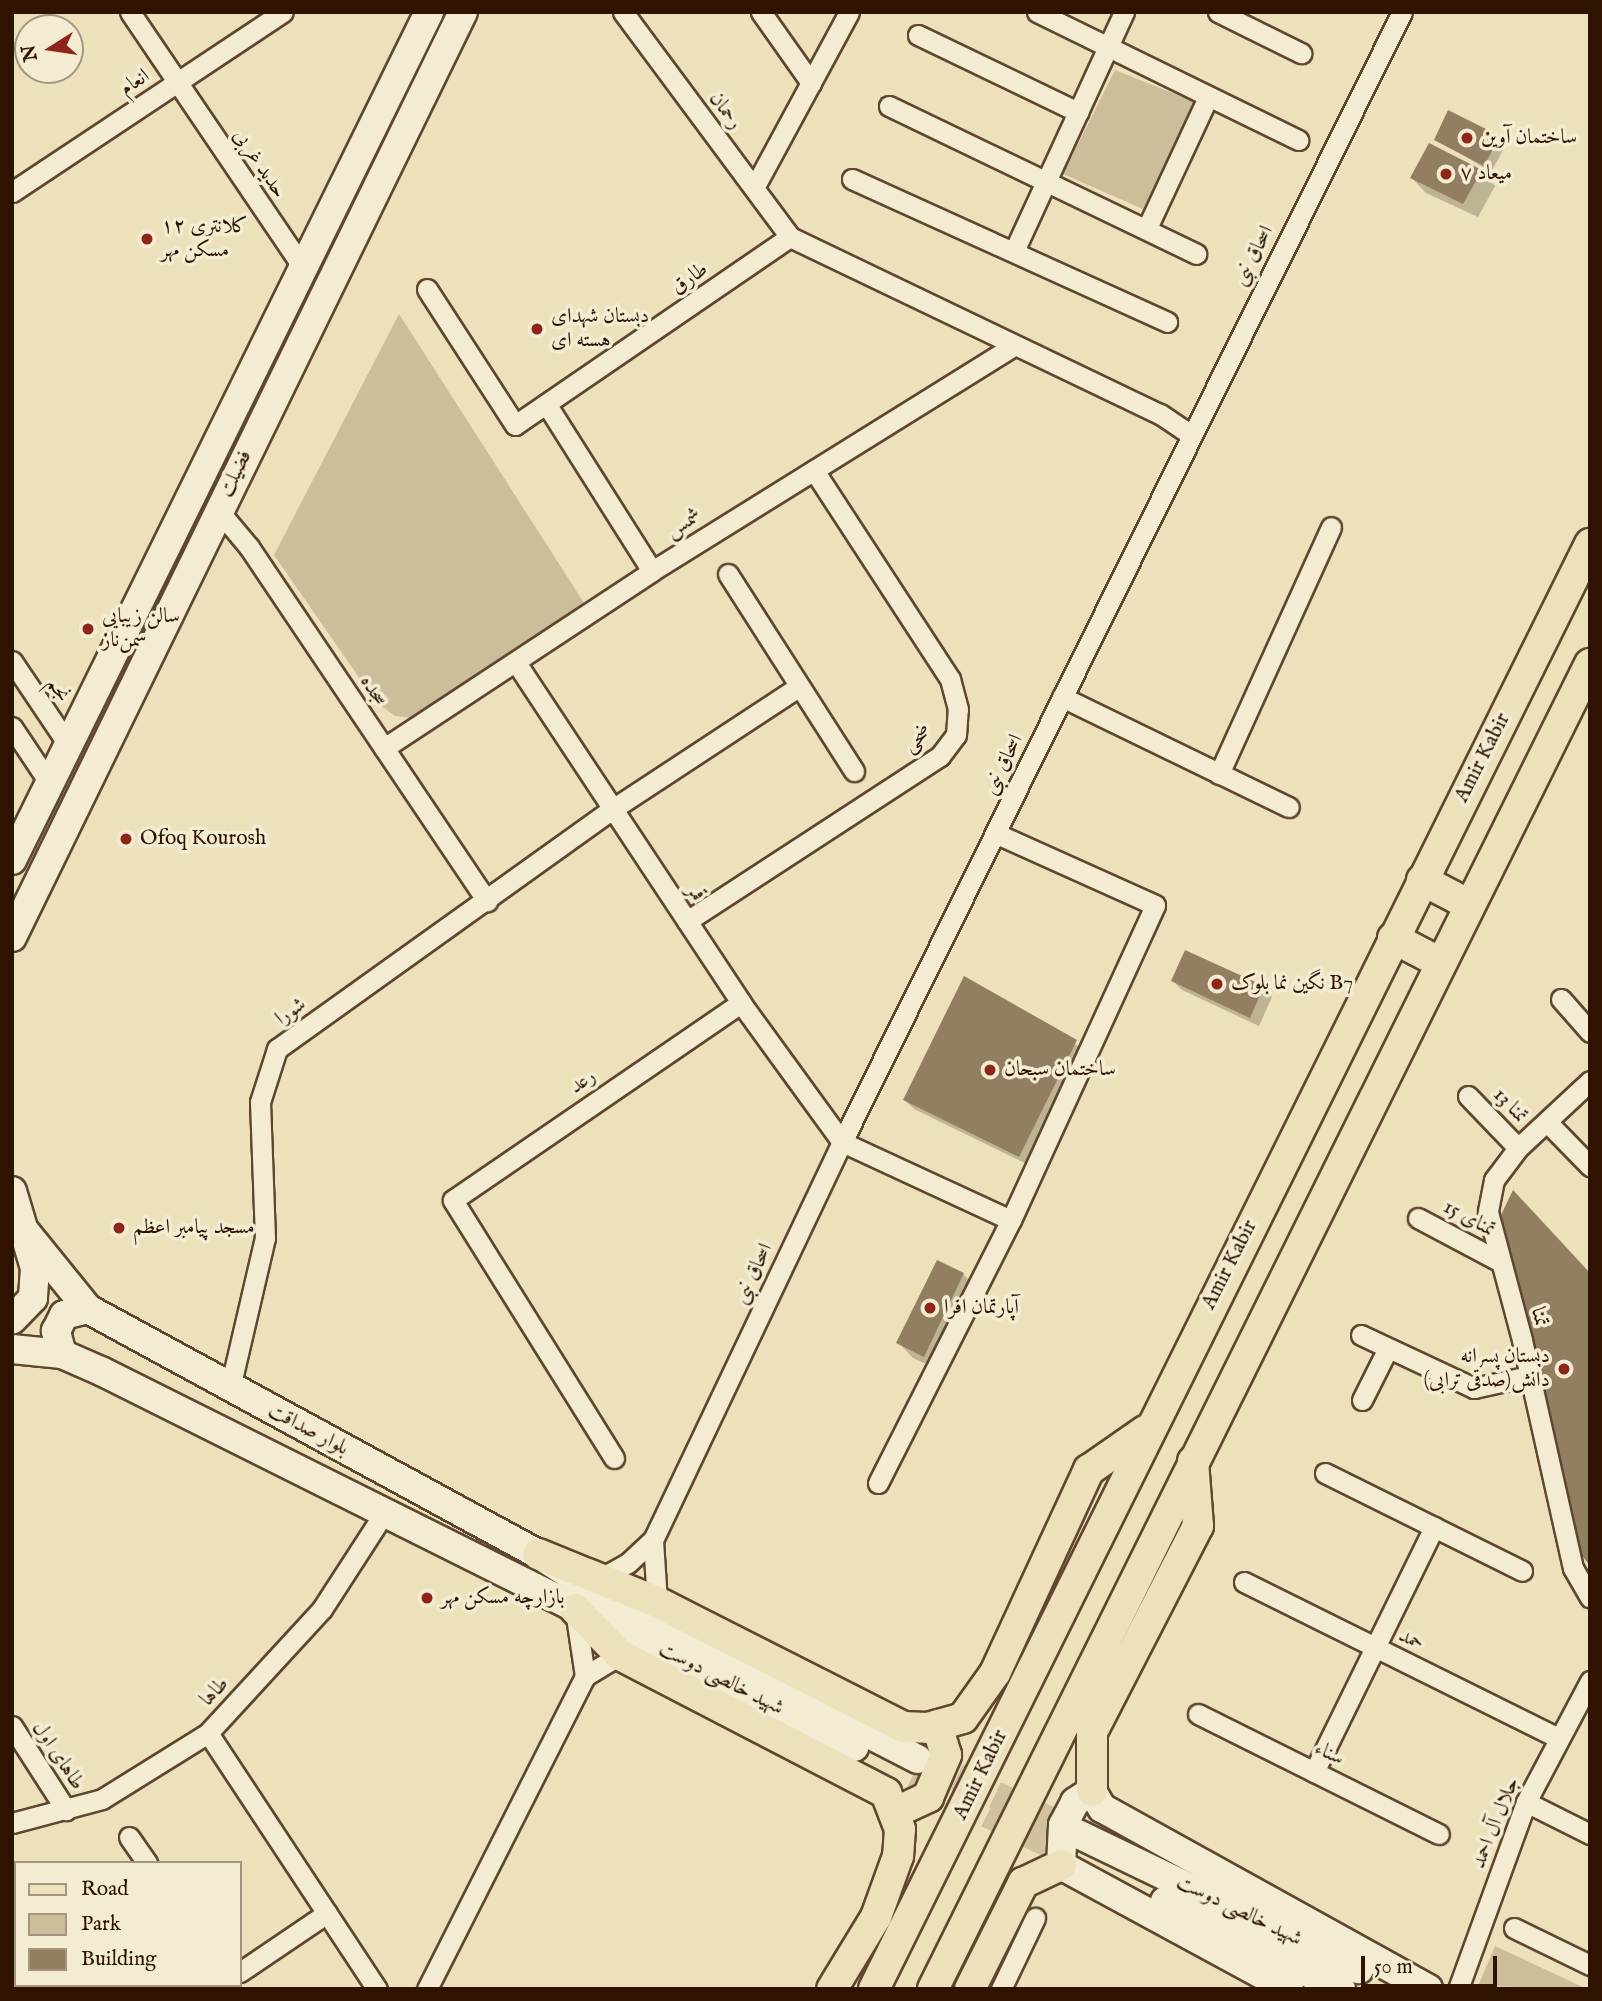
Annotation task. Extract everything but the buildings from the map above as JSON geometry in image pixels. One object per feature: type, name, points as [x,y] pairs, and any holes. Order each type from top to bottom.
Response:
[{"type":"main road","name":"Amir Kabir","points":[[874,1989],[1148,1428],[1590,544]]},
{"type":"main road","points":[[933,1989],[1590,664]]},
{"type":"main road","points":[[1422,880],[1470,905]]},
{"type":"main road","points":[[1393,938],[1441,962]]},
{"type":"main road","points":[[597,1611],[903,1727],[937,1725],[963,1718],[995,1673],[1089,1470],[1148,1428]]},
{"type":"main road","points":[[1092,1791],[1092,1732],[1198,1526],[1193,1460]]},
{"type":"main road","points":[[538,1554],[600,1579],[644,1630],[886,1793],[900,1829],[889,1880],[876,1917],[832,1989]]},
{"type":"main road","points":[[894,1813],[928,1797],[946,1755],[937,1725]]},
{"type":"main road","points":[[970,1989],[1023,1883],[1069,1851]]},
{"type":"street","name":"حدید غربی","points":[[130,12],[305,270]]},
{"type":"street","name":"انعام","points":[[12,192],[283,12]]},
{"type":"street","name":"فضیلت","points":[[12,860],[48,781],[305,270],[429,12]]},
{"type":"street","name":"فضیلت","points":[[12,937],[93,766],[463,12]]},
{"type":"street","name":"رحمان","points":[[623,12],[790,237]]},
{"type":"street","points":[[761,12],[811,83]]},
{"type":"street","points":[[754,188],[849,12]]},
{"type":"street","points":[[1037,12],[1107,49],[1298,140]]},
{"type":"street","points":[[1015,249],[1124,12]]},
{"type":"street","points":[[1218,12],[1301,53]]},
{"type":"street","name":"اسحاق نبی","points":[[653,1540],[842,1142],[1190,434],[1402,12]]},
{"type":"street","points":[[918,35],[1078,112]]},
{"type":"street","points":[[1146,228],[1209,97]]},
{"type":"street","points":[[888,106],[1047,180],[1196,254]]},
{"type":"street","points":[[852,179],[1015,249],[1167,322]]},
{"type":"street","points":[[790,237],[1012,347],[1160,414],[1190,434]]},
{"type":"street","name":"طارق","points":[[427,289],[515,425],[790,237]]},
{"type":"street","name":"شمس","points":[[384,748],[517,664],[652,570],[1012,347]]},
{"type":"street","points":[[547,405],[652,570]]},
{"type":"street","name":"ضحی","points":[[687,920],[940,756],[956,735],[958,709],[950,679],[814,470]]},
{"type":"street","name":"سجده","points":[[218,510],[248,547],[487,901]]},
{"type":"street","points":[[1219,774],[1331,527]]},
{"type":"street","points":[[728,574],[854,771]]},
{"type":"street","name":"نجم","points":[[12,661],[67,743]]},
{"type":"street","name":"قمر","points":[[517,664],[741,1003],[842,1142]]},
{"type":"street","name":"شورا","points":[[230,1388],[265,1238],[260,1102],[278,1049],[611,810],[798,687]]},
{"type":"street","points":[[1062,696],[1289,807]]},
{"type":"street","points":[[12,727],[48,781],[75,804]]},
{"type":"street","points":[[67,743],[93,766]]},
{"type":"street","points":[[878,1483],[1011,1220],[1155,905],[995,834]]},
{"type":"street","points":[[1561,999],[1590,1032]]},
{"type":"street","name":"رعد","points":[[614,1458],[453,1200],[741,1003]]},
{"type":"street","name":"تمنا","points":[[1590,1081],[1518,1148],[1494,1180],[1490,1201],[1499,1261],[1529,1376],[1573,1568],[1590,1597]]},
{"type":"street","name":"تمنا 13","points":[[1468,1096],[1518,1148]]},
{"type":"street","points":[[1547,1122],[1590,1166]]},
{"type":"street","points":[[842,1142],[1011,1220]]},
{"type":"street","points":[[12,1191],[35,1268],[33,1298],[12,1320]]},
{"type":"street","name":"تمنای 15","points":[[1418,1218],[1499,1261]]},
{"type":"street","name":"بلوار صداقت","points":[[24,1230],[88,1309],[538,1554],[597,1611]]},
{"type":"street","points":[[62,1354],[56,1331],[64,1315],[88,1309]]},
{"type":"street","points":[[1361,1335],[1387,1350],[1474,1388],[1529,1376]]},
{"type":"street","name":"بلوار صداقت","points":[[12,1349],[62,1354],[597,1611]]},
{"type":"street","points":[[1362,1400],[1387,1350]]},
{"type":"street","points":[[1325,1473],[1522,1571]]},
{"type":"street","name":"طاها","points":[[12,1823],[102,1799],[208,1733],[322,1609],[386,1510]]},
{"type":"street","points":[[1314,1772],[1434,1527]]},
{"type":"street","points":[[600,1579],[628,1563],[653,1540]]},
{"type":"street","points":[[585,1676],[644,1630],[653,1540]]},
{"type":"street","name":"حمد","points":[[1244,1582],[1558,1738]]},
{"type":"street","points":[[427,1989],[585,1676],[597,1611]]},
{"type":"street","name":"شهید خالصی دوست","points":[[597,1611],[644,1630],[914,1767]]},
{"type":"street","name":"جلال آل احمد","points":[[1458,1989],[1526,1802],[1590,1681]]},
{"type":"street","name":"سناء","points":[[1198,1714],[1439,1834]]},
{"type":"street","name":"طاهای اول","points":[[12,1726],[66,1810]]},
{"type":"street","points":[[208,1733],[377,1989]]},
{"type":"street","points":[[1289,1989],[1069,1851],[1063,1825],[1075,1802],[1092,1791],[1102,1808],[1428,1989]]},
{"type":"street","points":[[1526,1802],[1590,1834]]},
{"type":"street","points":[[129,1837],[145,1861]]},
{"type":"street","name":"شهید خالصی دوست","points":[[1069,1851],[1341,1989]]},
{"type":"street","name":"شهید خالصی دوست","points":[[1069,1851],[1400,1989]]},
{"type":"street","points":[[242,1971],[327,1913]]},
{"type":"street","points":[[1001,1989],[1035,1918]]},
{"type":"street","points":[[1514,1928],[1590,1965]]},
{"type":"green space","points":[[1115,70],[1195,102],[1143,209],[1063,174]]},
{"type":"green space","points":[[399,314],[586,606],[411,718],[395,716],[376,702],[274,555]]},
{"type":"green space","points":[[1495,1946],[1587,1989],[1478,1986]]},
{"type":"tunnel","points":[[919,1759],[1078,1834]]},
{"type":"tunnel","points":[[912,1777],[1068,1853]]},
{"type":"place","name":"ساختمان آوین","points":[[1467,138]]},
{"type":"place","name":"میعاد ۷","points":[[1446,174]]},
{"type":"place","name":"کلانتری ۱۲ مسکن مهر","points":[[147,239]]},
{"type":"place","name":"دبستان شهدای هسته ای","points":[[537,329]]},
{"type":"place","name":"سالن زیبایی سمن‌ناز","points":[[88,629]]},
{"type":"place","name":"Ofoq Kourosh","points":[[126,839]]},
{"type":"place","name":"نگین نما بلوک B7","points":[[1217,984]]},
{"type":"place","name":"ساختمان سبحان","points":[[990,1070]]},
{"type":"place","name":"مسجد پیامبر اعظم","points":[[119,1228]]},
{"type":"place","name":"آپارتمان افرا","points":[[930,1308]]},
{"type":"place","name":"دبستان پسرانه دانش(صدقی ترابی)","points":[[1564,1369]]},
{"type":"place","name":"بازارچه مسکن مهر","points":[[427,1598]]}]
